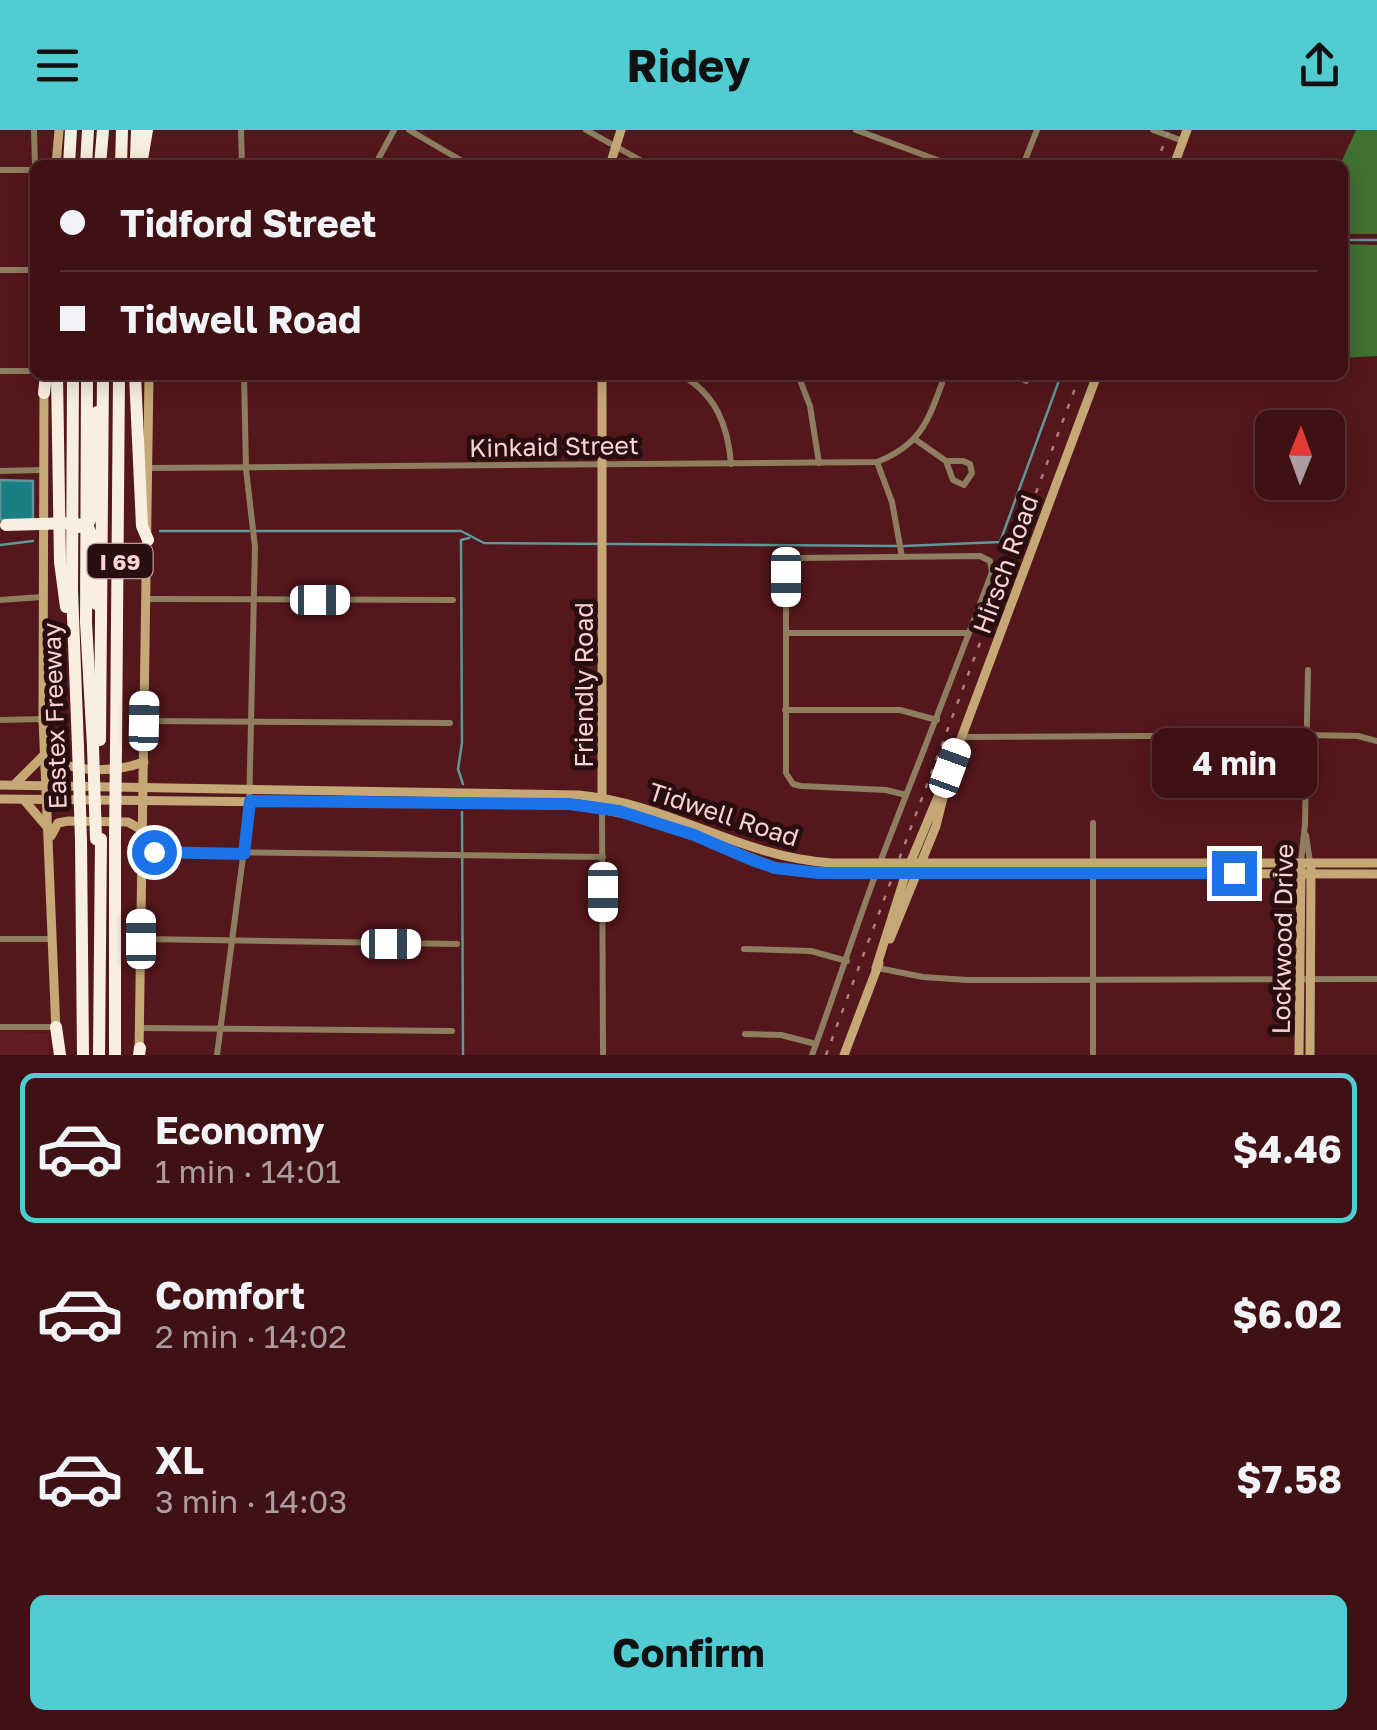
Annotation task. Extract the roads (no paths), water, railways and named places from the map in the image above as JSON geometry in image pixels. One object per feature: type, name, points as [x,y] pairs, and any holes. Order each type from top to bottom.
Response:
[{"type":"highway","points":[[71,130],[72,160]]},
{"type":"highway","points":[[102,160],[105,130]]},
{"type":"highway","points":[[121,160],[122,130]]},
{"type":"highway","points":[[137,130],[140,160]]},
{"type":"highway","points":[[142,160],[148,130]]},
{"type":"highway","points":[[74,160],[88,134]]},
{"type":"highway","points":[[44,393],[45,380]]},
{"type":"highway","points":[[57,380],[60,562],[72,636]]},
{"type":"highway","name":"Eastex Freeway","points":[[73,380],[72,636],[78,747],[98,839],[115,1055]]},
{"type":"highway","points":[[3,527],[76,525],[94,517],[95,380]]},
{"type":"highway","name":"Eastex Freeway","points":[[95,380],[86,622],[96,747],[99,1055]]},
{"type":"highway","name":"Eastex Freeway","points":[[83,1055],[98,839],[116,748],[119,380]]},
{"type":"highway","points":[[135,380],[142,526],[148,540]]},
{"type":"highway","points":[[76,525],[90,539],[96,747]]},
{"type":"highway","points":[[56,1027],[58,1055]]},
{"type":"main road","points":[[59,130],[70,160]]},
{"type":"main road","points":[[612,160],[621,130]]},
{"type":"main road","points":[[1176,160],[1187,130]]},
{"type":"main road","points":[[139,1053],[149,380]]},
{"type":"main road","name":"Friendly Road","points":[[602,380],[602,802]]},
{"type":"main road","name":"Hirsch Road","points":[[844,1055],[914,868],[936,826],[950,768],[1095,380]]},
{"type":"main road","points":[[44,393],[43,720],[56,1027]]},
{"type":"main road","points":[[45,754],[70,768],[128,768],[144,762]]},
{"type":"main road","points":[[14,785],[45,754]]},
{"type":"main road","name":"Tidwell Road","points":[[0,785],[340,789],[602,802],[695,831],[752,860],[780,863],[878,869],[1306,868],[1377,874]]},
{"type":"main road","points":[[340,789],[340,804]]},
{"type":"main road","name":"Tidwell Road","points":[[0,799],[340,804],[506,798]]},
{"type":"main road","points":[[24,800],[50,834]]},
{"type":"main road","points":[[50,834],[55,826],[68,821],[128,822],[142,830]]},
{"type":"main road","name":"Tidwell Road","points":[[1306,868],[1377,863]]},
{"type":"main road","name":"Lockwood Drive","points":[[1299,1055],[1306,868]]},
{"type":"main road","name":"Lockwood Drive","points":[[1306,868],[1310,1055]]},
{"type":"street","points":[[34,130],[35,160]]},
{"type":"street","points":[[242,130],[242,160]]},
{"type":"street","points":[[378,160],[394,130]]},
{"type":"street","points":[[409,130],[460,160]]},
{"type":"street","points":[[586,130],[640,160]]},
{"type":"street","points":[[856,130],[937,160]]},
{"type":"street","points":[[1026,160],[1037,130]]},
{"type":"street","points":[[1152,130],[1182,141]]},
{"type":"street","points":[[0,170],[30,167]]},
{"type":"street","points":[[0,270],[30,270]]},
{"type":"street","points":[[0,370],[30,371]]},
{"type":"street","points":[[217,1055],[250,801],[254,543],[246,469],[244,380]]},
{"type":"street","points":[[688,380],[717,408],[727,431],[731,464]]},
{"type":"street","points":[[800,380],[810,406],[819,463]]},
{"type":"street","points":[[943,380],[916,440],[946,461],[953,480],[960,486],[965,484],[972,473],[970,464],[946,461]]},
{"type":"street","name":"Kinkaid Street","points":[[150,468],[877,462],[901,452],[916,440]]},
{"type":"street","points":[[877,462],[892,502],[902,554]]},
{"type":"street","points":[[0,470],[42,470]]},
{"type":"street","points":[[812,1055],[990,576],[990,561],[980,556],[902,554],[799,558],[788,570],[786,773],[793,784],[801,786],[886,790],[906,796]]},
{"type":"street","points":[[0,600],[42,597]]},
{"type":"street","points":[[147,599],[453,600]]},
{"type":"street","points":[[786,632],[969,633]]},
{"type":"street","name":"Lockwood Drive","points":[[1306,868],[1308,670]]},
{"type":"street","points":[[785,710],[900,710],[937,720]]},
{"type":"street","points":[[0,720],[43,720]]},
{"type":"street","points":[[144,721],[450,722]]},
{"type":"street","points":[[962,737],[1308,734],[1358,736],[1377,741]]},
{"type":"street","name":"Friendly Road","points":[[602,802],[603,1055]]},
{"type":"street","points":[[1092,823],[1093,1055]]},
{"type":"street","points":[[142,852],[603,857]]},
{"type":"street","points":[[0,938],[52,939]]},
{"type":"street","points":[[141,939],[458,944]]},
{"type":"street","points":[[744,949],[811,952],[847,961]]},
{"type":"street","points":[[876,968],[966,980],[1377,979]]},
{"type":"street","points":[[0,1026],[56,1027]]},
{"type":"street","points":[[140,1028],[452,1031]]},
{"type":"street","points":[[745,1034],[781,1034],[816,1044]]},
{"type":"water","points":[[0,480],[33,481],[33,520],[0,520]]},
{"type":"waterway","points":[[1348,240],[1377,240]]},
{"type":"waterway","points":[[904,546],[1000,542],[1059,380]]},
{"type":"waterway","points":[[160,531],[249,531]]},
{"type":"waterway","points":[[257,531],[461,531],[484,543],[896,546]]},
{"type":"waterway","points":[[463,784],[458,769],[462,743],[461,540],[469,538]]},
{"type":"waterway","points":[[0,545],[33,541]]},
{"type":"waterway","points":[[462,812],[463,1055]]},
{"type":"railway","points":[[1158,160],[1169,130]]},
{"type":"railway","points":[[826,1055],[1078,380]]}]
